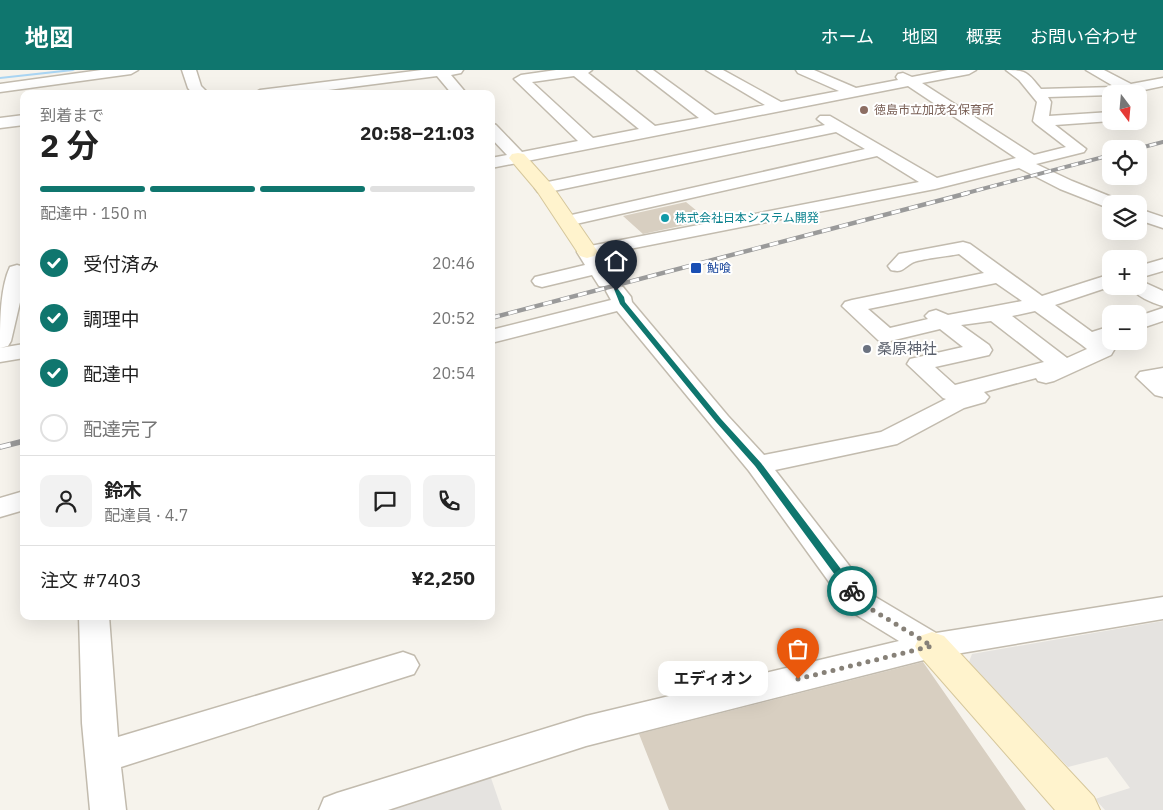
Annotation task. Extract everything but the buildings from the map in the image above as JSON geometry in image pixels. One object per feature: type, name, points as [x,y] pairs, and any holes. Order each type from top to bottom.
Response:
[{"type":"street","points":[[0,88],[124,70]]},
{"type":"street","points":[[189,70],[197,90]]},
{"type":"street","points":[[291,90],[456,70]]},
{"type":"street","points":[[590,144],[522,79],[579,70],[652,132]]},
{"type":"street","points":[[644,70],[713,120]]},
{"type":"street","points":[[716,72],[746,70]]},
{"type":"street","points":[[803,70],[830,83],[858,93]]},
{"type":"street","points":[[890,70],[1025,161],[1066,185],[1102,200]]},
{"type":"street","points":[[495,162],[970,70]]},
{"type":"street","points":[[1013,70],[1024,77],[1041,97],[1102,109]]},
{"type":"street","points":[[1093,70],[1114,85]]},
{"type":"street","points":[[1155,70],[1163,73]]},
{"type":"street","points":[[440,71],[457,90]]},
{"type":"street","points":[[716,72],[780,108]]},
{"type":"street","points":[[1148,85],[1163,82]]},
{"type":"street","points":[[1041,97],[1102,93]]},
{"type":"street","points":[[1041,97],[1041,120]]},
{"type":"street","points":[[799,104],[935,184]]},
{"type":"street","points":[[1041,120],[1102,111]]},
{"type":"street","points":[[0,123],[20,120]]},
{"type":"street","points":[[495,335],[606,279],[935,184],[1078,149],[1041,120]]},
{"type":"street","points":[[544,188],[839,127]]},
{"type":"street","points":[[495,132],[544,188],[606,279],[719,421],[758,464],[861,603],[932,646],[1080,810]]},
{"type":"street","points":[[567,221],[879,151]]},
{"type":"street","points":[[1147,217],[1163,224]]},
{"type":"street","points":[[758,464],[888,438],[956,403],[1053,374],[1104,350],[963,248],[906,258],[898,266]]},
{"type":"street","points":[[1147,270],[1163,265]]},
{"type":"street","points":[[0,341],[13,271]]},
{"type":"street","points":[[956,285],[992,315],[1023,335],[1061,364],[951,393],[852,306],[1000,276]]},
{"type":"street","points":[[542,281],[606,279]]},
{"type":"street","points":[[886,335],[966,317],[992,315],[1041,303],[1102,283]]},
{"type":"street","points":[[1147,291],[1163,300]]},
{"type":"street","points":[[910,294],[1013,376]]},
{"type":"street","points":[[1147,320],[1163,314]]},
{"type":"street","points":[[918,364],[1023,335]]},
{"type":"street","points":[[1090,340],[1102,335]]},
{"type":"street","points":[[0,355],[20,352]]},
{"type":"street","points":[[1163,374],[1148,378],[1163,390]]},
{"type":"street","points":[[0,508],[20,501]]},
{"type":"street","points":[[337,810],[586,730],[932,646],[1163,608]]},
{"type":"street","points":[[94,620],[108,810]]},
{"type":"street","points":[[103,757],[403,665]]},
{"type":"shaded area","points":[[1163,621],[1163,810],[1105,810],[1095,799],[1130,788],[1107,757],[1068,767],[969,662],[972,654]]},
{"type":"shaded area","points":[[490,775],[502,810],[389,810]]},
{"type":"waterway","points":[[0,78],[73,70]]},
{"type":"railway","points":[[1147,146],[1163,142]]},
{"type":"railway","points":[[963,194],[1102,157]]},
{"type":"railway","points":[[495,317],[968,193]]},
{"type":"railway","points":[[0,447],[20,442]]},
{"type":"way so far","points":[[798,679],[932,646],[861,603],[852,591]]},
{"type":"place","name":"徳島市立加茂名保育所","points":[[864,110]]},
{"type":"place","name":"株式会社日本システム開発","points":[[665,218]]},
{"type":"place","name":"鮎喰","points":[[696,268]]},
{"type":"place","name":"桑原神社","points":[[867,349]]},
{"type":"place","name":"エディオン","points":[[798,679]]},
{"type":"route","points":[[616,291],[621,297],[622,303],[719,421],[758,464],[852,591]]}]
